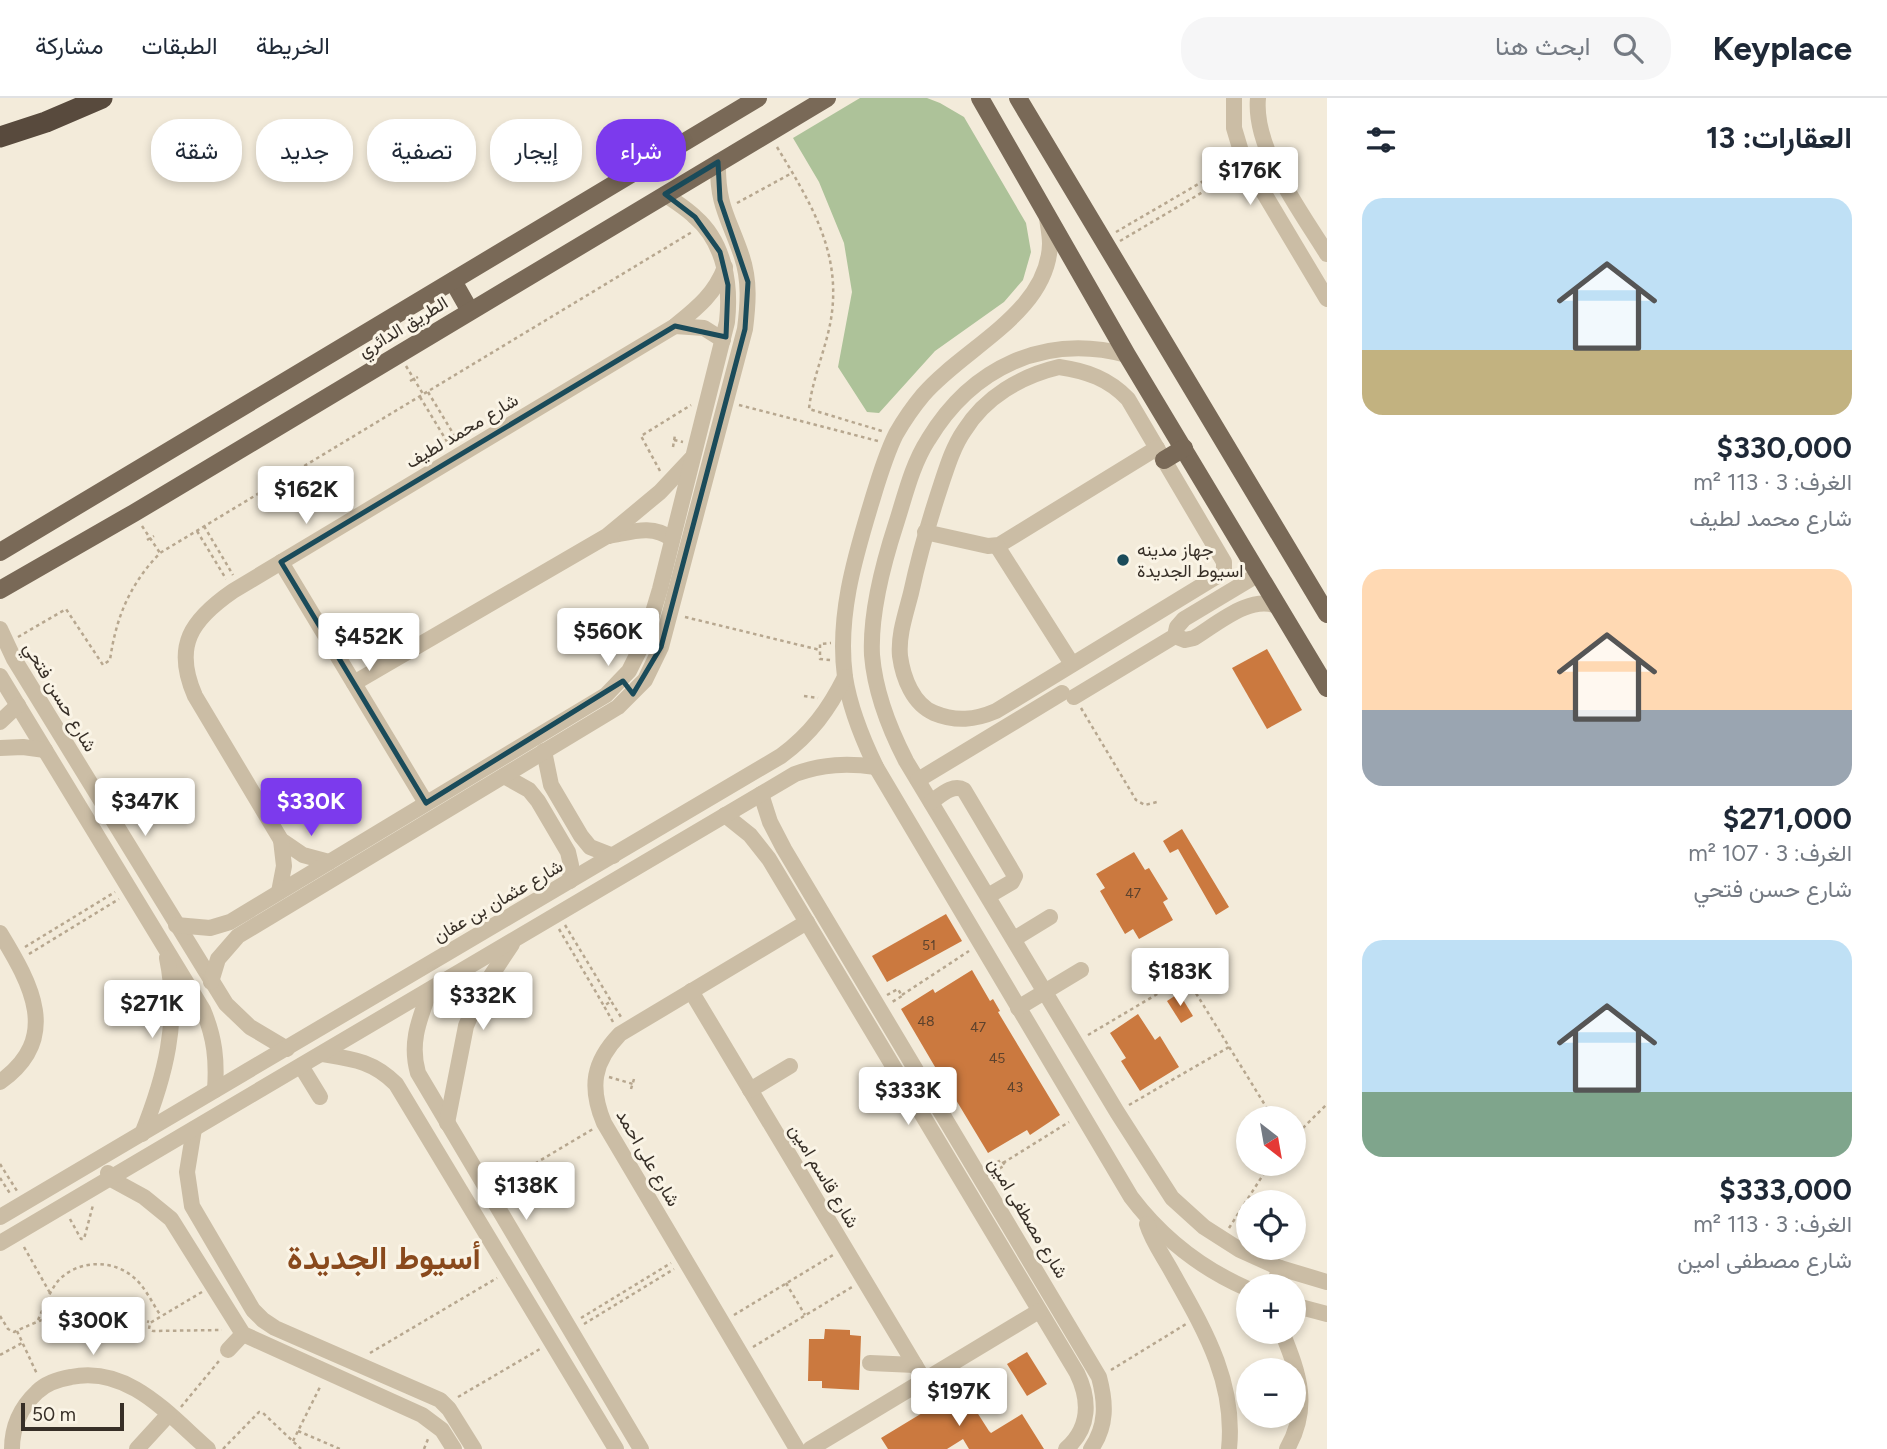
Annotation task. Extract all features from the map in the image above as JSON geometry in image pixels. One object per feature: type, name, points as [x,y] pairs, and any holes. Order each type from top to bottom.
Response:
[{"type":"highway","points":[[0,137],[46,122],[102,98]]},
{"type":"main road","name":"الطريق الدائري","points":[[0,552],[758,98]]},
{"type":"main road","name":"الطريق الدائري","points":[[0,590],[134,513],[827,98]]},
{"type":"main road","points":[[980,98],[1127,355],[1327,688]]},
{"type":"main road","points":[[994,119],[1004,106],[1020,100],[1325,607]]},
{"type":"main road","points":[[453,281],[470,311]]},
{"type":"main road","points":[[1160,454],[1184,448]]},
{"type":"street","points":[[1234,98],[1234,128],[1245,162],[1320,273],[1327,299]]},
{"type":"street","points":[[1258,98],[1259,129],[1264,145],[1327,254]]},
{"type":"street","points":[[211,982],[218,959],[238,936],[618,707],[633,694],[654,664],[672,613],[745,329],[748,306],[748,282],[743,259],[723,210],[718,162]]},
{"type":"street","points":[[176,925],[210,928],[220,926],[606,695],[622,681],[636,661],[645,639],[694,456],[723,340],[729,304],[725,267],[716,245],[703,225],[665,194]]},
{"type":"street","points":[[1047,218],[1050,244],[1046,265],[1027,302],[926,391],[894,440],[857,550],[845,619],[845,677],[857,723],[876,767],[1131,1197],[1147,1218],[1183,1252],[1236,1283]]},
{"type":"street","name":"شارع محمد لطيف","points":[[279,892],[284,866],[281,841],[195,696],[187,677],[184,657],[188,637],[198,619],[237,589],[675,326],[708,298],[725,267]]},
{"type":"street","points":[[675,326],[704,328],[723,340]]},
{"type":"street","points":[[1127,355],[1088,347],[1047,349],[1028,355],[1008,364],[972,390],[947,414],[927,441],[913,472],[886,556],[877,605],[872,654],[880,698],[895,741],[1117,1112],[1172,1198],[1222,1240],[1280,1268],[1327,1282]]},
{"type":"street","points":[[1059,367],[1077,370],[1109,382],[1128,399],[1224,562],[1224,572],[996,710],[965,720],[943,717],[927,710],[907,684],[900,655],[901,633],[925,532],[951,457],[964,430],[981,410],[1018,381],[1036,372],[1059,367]]},
{"type":"street","points":[[925,532],[997,545],[1004,543],[1160,454]]},
{"type":"street","points":[[354,683],[607,536],[668,485],[694,456]]},
{"type":"street","points":[[607,536],[650,529],[672,539]]},
{"type":"street","points":[[997,545],[1072,664]]},
{"type":"street","points":[[857,550],[886,556]]},
{"type":"street","points":[[281,562],[426,803]]},
{"type":"street","points":[[918,780],[1175,636],[1177,627],[1184,618],[1259,574]]},
{"type":"street","points":[[1175,636],[1185,640],[1194,638],[1257,602],[1272,603],[1279,607]]},
{"type":"street","points":[[605,627],[645,639]]},
{"type":"street","name":"شارع حسن فتحي","points":[[3,636],[211,982],[237,1017],[287,1049]]},
{"type":"street","points":[[872,654],[900,655]]},
{"type":"street","points":[[0,676],[203,1010],[210,1027],[217,1063],[215,1090]]},
{"type":"street","name":"شارع عثمان بن عفان","points":[[0,1217],[781,756],[802,741],[819,722],[845,677]]},
{"type":"street","points":[[622,681],[633,694]]},
{"type":"street","points":[[0,722],[18,705]]},
{"type":"street","points":[[0,748],[46,750]]},
{"type":"street","points":[[544,751],[551,785],[581,836],[590,846],[613,856]]},
{"type":"street","points":[[0,1243],[795,774],[814,767],[835,764],[876,767]]},
{"type":"street","points":[[503,776],[529,790],[538,801],[568,852],[570,881]]},
{"type":"street","points":[[931,802],[957,787],[964,790],[1015,876],[1012,882],[988,896]]},
{"type":"street","name":"شارع مصطفى امين","points":[[761,794],[770,822],[784,849],[1099,1377],[1105,1398],[1104,1419],[1098,1439],[1091,1449]]},
{"type":"street","points":[[725,815],[760,846],[1085,1390],[1087,1409],[1083,1427],[1066,1449]]},
{"type":"street","points":[[281,841],[303,855],[329,862]]},
{"type":"street","points":[[1014,939],[1051,917]]},
{"type":"street","points":[[596,1073],[605,1052],[625,1031],[807,922]]},
{"type":"street","points":[[0,933],[15,958],[36,1009],[36,1029],[30,1048],[19,1065],[0,1082]]},
{"type":"street","points":[[447,1123],[466,1026],[481,991],[515,939]]},
{"type":"street","points":[[142,1134],[158,1094],[171,1036],[171,975],[164,945]]},
{"type":"street","points":[[1018,1008],[1081,970]]},
{"type":"street","points":[[430,990],[415,1034],[414,1060],[424,1084],[641,1449]]},
{"type":"street","name":"شارع قاسم امين","points":[[691,991],[924,1380]]},
{"type":"street","points":[[346,1013],[358,1032]]},
{"type":"street","points":[[322,1054],[368,1063],[397,1084],[616,1449]]},
{"type":"street","points":[[301,1066],[320,1097]]},
{"type":"street","points":[[750,1090],[790,1066]]},
{"type":"street","name":"شارع على احمد","points":[[596,1073],[594,1090],[604,1123],[797,1449]]},
{"type":"street","points":[[194,1129],[187,1172],[192,1206],[253,1310],[269,1324],[435,1397],[445,1404],[474,1449]]},
{"type":"street","points":[[99,1159],[104,1183]]},
{"type":"street","points":[[104,1183],[144,1197],[171,1219],[241,1332],[429,1419],[442,1430],[454,1449]]},
{"type":"street","points":[[1147,1218],[1148,1230],[1198,1317],[1226,1385],[1230,1415],[1229,1449]]},
{"type":"street","points":[[1278,1274],[1280,1268]]},
{"type":"street","points":[[1306,1308],[1327,1314]]},
{"type":"street","points":[[810,1449],[1039,1311]]},
{"type":"street","points":[[228,1350],[241,1332]]},
{"type":"street","points":[[1286,1344],[1300,1383],[1301,1403],[1298,1424],[1287,1449]]},
{"type":"street","points":[[870,1363],[915,1365]]},
{"type":"street","points":[[12,1449],[12,1436],[18,1417],[28,1400],[43,1387],[71,1377],[100,1375],[137,1388],[208,1449]]},
{"type":"street","points":[[137,1449],[170,1416]]},
{"type":"path","points":[[768,132],[822,229],[833,272],[831,318],[809,409],[894,440]]},
{"type":"path","points":[[1106,244],[1245,162]]},
{"type":"path","points":[[1106,244],[1245,162]]},
{"type":"path","points":[[723,210],[792,173]]},
{"type":"path","points":[[3,636],[66,609],[103,665],[110,660],[113,636],[130,591],[143,570],[160,553],[703,225]]},
{"type":"path","points":[[399,354],[460,454]]},
{"type":"path","points":[[427,391],[460,454]]},
{"type":"path","points":[[668,485],[641,436],[709,394]]},
{"type":"path","points":[[726,402],[894,440]]},
{"type":"path","points":[[673,447],[675,435]]},
{"type":"path","points":[[134,513],[160,553]]},
{"type":"path","points":[[204,525],[237,589]]},
{"type":"path","points":[[196,530],[237,589]]},
{"type":"path","points":[[672,613],[820,650]]},
{"type":"path","points":[[1068,695],[1136,800],[1145,805],[1157,802]]},
{"type":"path","points":[[15,958],[130,888]]},
{"type":"path","points":[[15,958],[130,888]]},
{"type":"path","points":[[555,916],[611,1002],[625,1031]]},
{"type":"path","points":[[555,916],[604,1006],[625,1031]]},
{"type":"path","points":[[902,995],[981,944]]},
{"type":"path","points":[[1076,1043],[1186,977],[1266,1106]]},
{"type":"path","points":[[604,1006],[611,1002]]},
{"type":"path","points":[[1117,1112],[1229,1047]]},
{"type":"path","points":[[596,1073],[633,1084]]},
{"type":"path","points":[[631,1089],[634,1079]]},
{"type":"path","points":[[1306,1125],[1327,1104]]},
{"type":"path","points":[[1003,1163],[1082,1115]]},
{"type":"path","points":[[487,1192],[604,1123]]},
{"type":"path","points":[[0,1164],[21,1205]]},
{"type":"path","points":[[1222,1240],[1262,1176]]},
{"type":"path","points":[[0,1178],[21,1205]]},
{"type":"path","points":[[63,1206],[81,1239],[84,1239],[104,1183]]},
{"type":"path","points":[[16,1234],[50,1293]]},
{"type":"path","points":[[722,1322],[845,1248]]},
{"type":"path","points":[[569,1329],[684,1259]]},
{"type":"path","points":[[569,1329],[684,1259]]},
{"type":"path","points":[[38,1320],[59,1280],[72,1270],[104,1264],[120,1268],[133,1277],[161,1316]]},
{"type":"path","points":[[354,1362],[509,1270]]},
{"type":"path","points":[[741,1354],[864,1280]]},
{"type":"path","points":[[786,1283],[805,1315]]},
{"type":"path","points":[[213,1285],[150,1323],[149,1329],[241,1332]]},
{"type":"path","points":[[0,1316],[10,1332],[75,1309],[113,1310],[150,1323]]},
{"type":"path","points":[[1099,1377],[1198,1317]]},
{"type":"path","points":[[17,1331],[43,1387]]},
{"type":"path","points":[[445,1404],[552,1342]]},
{"type":"path","points":[[0,1355],[22,1343]]},
{"type":"path","points":[[170,1416],[228,1350]]},
{"type":"path","points":[[293,1441],[327,1373]]},
{"type":"path","points":[[223,1449],[259,1412],[299,1448]]},
{"type":"path","points":[[298,1431],[340,1449]]},
{"type":"highlighted area","points":[[718,162],[720,200],[748,282],[745,329],[661,647],[633,694],[623,681],[426,803],[281,562],[675,326],[726,337],[728,285],[720,252],[695,217],[665,194]]},
{"type":"green space","points":[[860,98],[927,98],[964,117],[1026,223],[1031,252],[1023,280],[1004,302],[935,351],[879,413],[867,412],[838,367],[852,292],[844,243],[819,182],[793,138]]},
{"type":"building","points":[[1267,649],[1302,710],[1267,729],[1232,668]]},
{"type":"building","points":[[1182,829],[1229,907],[1216,915],[1178,849],[1170,853],[1163,841]]},
{"type":"building","points":[[1134,852],[1145,870],[1149,868],[1168,899],[1163,902],[1173,920],[1139,939],[1133,929],[1125,934],[1100,891],[1105,888],[1096,874]]},
{"type":"building","points":[[946,914],[962,941],[887,982],[872,956]]},
{"type":"building","points":[[972,970],[990,1001],[993,999],[1000,1011],[998,1012],[1060,1115],[1030,1135],[1027,1130],[988,1153],[953,1095],[950,1097],[901,1009],[933,989],[935,993]]},
{"type":"building","points":[[1179,993],[1193,1016],[1181,1023],[1167,1001]]},
{"type":"building","points":[[1138,1014],[1155,1040],[1160,1036],[1179,1067],[1140,1091],[1121,1061],[1126,1058],[1110,1033]]},
{"type":"building","points":[[825,1329],[850,1330],[850,1335],[861,1336],[859,1390],[822,1388],[822,1381],[808,1381],[809,1339],[824,1339]]},
{"type":"building","points":[[1027,1352],[1047,1384],[1027,1396],[1007,1364]]},
{"type":"building","points":[[957,1381],[991,1433],[1022,1414],[1044,1449],[969,1449],[963,1439],[947,1449],[888,1449],[881,1438],[942,1401],[937,1393]]},
{"type":"place","name":"جهاز مدينه اسيوط الجديدة","points":[[1123,560]]},
{"type":"district","name":"أسيوط الجديدة","points":[[384,1258]]}]
